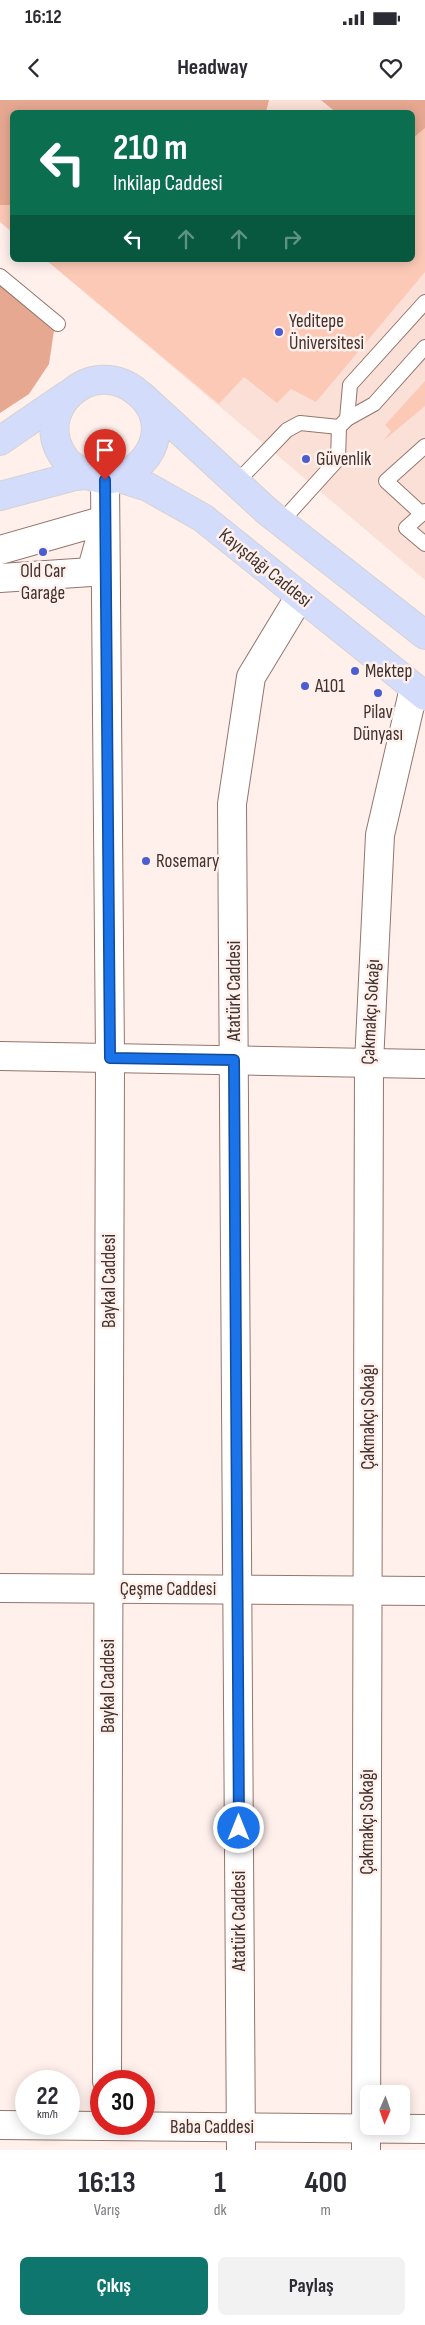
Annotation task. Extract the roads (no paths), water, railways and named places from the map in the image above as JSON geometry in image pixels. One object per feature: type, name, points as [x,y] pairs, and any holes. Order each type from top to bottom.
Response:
[{"type":"main road","points":[[0,441],[76,388],[89,382],[103,379],[118,380],[131,386],[280,522],[425,635]]},
{"type":"main road","points":[[76,388],[62,404],[56,415],[54,432],[58,448],[67,461],[104,478]]},
{"type":"main road","points":[[0,496],[47,482],[104,478],[133,471],[143,462],[151,450],[156,436],[156,422],[152,409],[142,396]]},
{"type":"main road","name":"Kayışdağı Caddesi","points":[[104,478],[148,487],[203,518],[420,692]]},
{"type":"street","name":"Baykal Caddesi","points":[[104,478],[110,1058],[107,2070]]},
{"type":"street","points":[[0,550],[105,520]]},
{"type":"street","points":[[0,578],[91,572],[105,520]]},
{"type":"street","name":"Atatürk Caddesi","points":[[241,2139],[232,804],[251,677],[300,596]]},
{"type":"street","name":"Çakmakçı Sokağı","points":[[366,2139],[369,1063],[380,835],[420,692]]},
{"type":"street","points":[[0,1056],[425,1064]]},
{"type":"street","name":"Çeşme Caddesi","points":[[0,1588],[425,1591]]},
{"type":"street","name":"Baba Caddesi","points":[[0,2126],[90,2132]]},
{"type":"street","name":"Baba Caddesi","points":[[151,2135],[241,2139],[366,2139],[425,2129]]},
{"type":"lane","points":[[0,276],[58,324]]},
{"type":"lane","points":[[280,522],[338,459],[350,385],[425,302]]},
{"type":"lane","points":[[236,483],[287,430],[300,423],[343,423],[374,404],[425,347]]},
{"type":"lane","points":[[425,446],[386,480],[423,513],[406,528],[425,544]]},
{"type":"place","name":"Yeditepe Üniversitesi","points":[[279,332]]},
{"type":"place","name":"Güvenlik","points":[[306,459]]},
{"type":"place","name":"Old Car Garage","points":[[43,552]]},
{"type":"place","name":"Mektep","points":[[355,671]]},
{"type":"place","name":"A101","points":[[305,686]]},
{"type":"place","name":"Pilav Dünyası","points":[[378,693]]},
{"type":"place","name":"Rosemary","points":[[146,861]]}]
